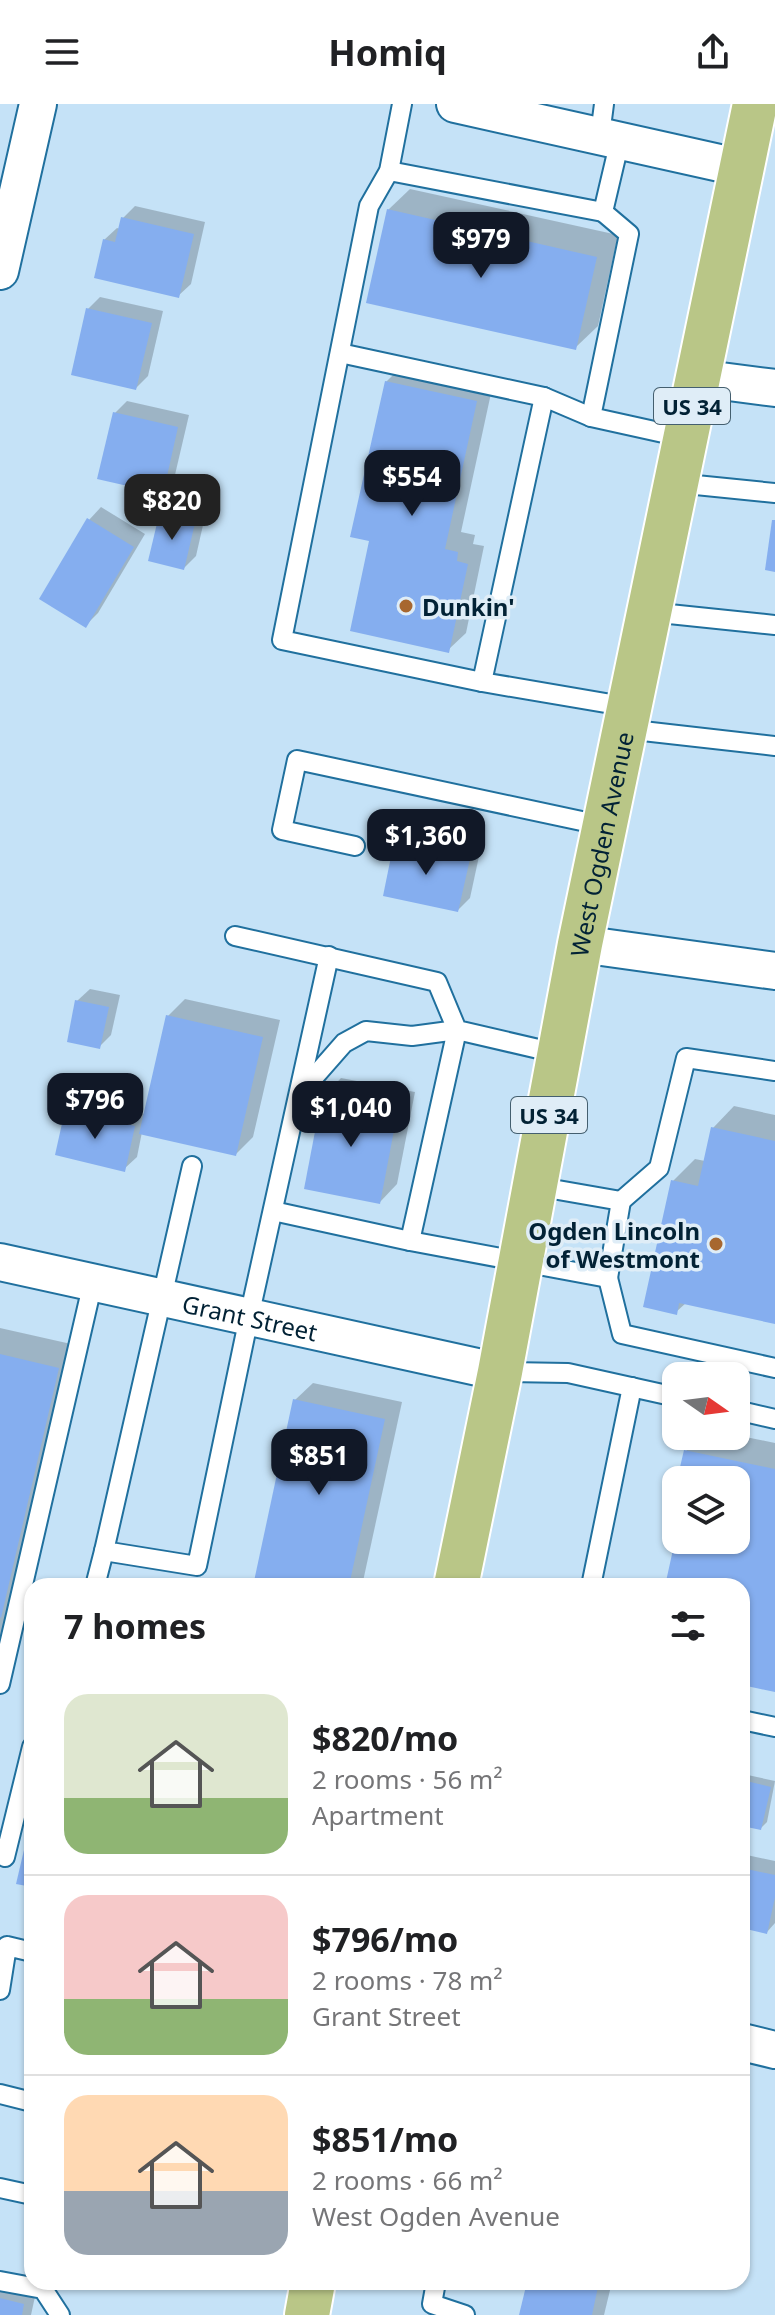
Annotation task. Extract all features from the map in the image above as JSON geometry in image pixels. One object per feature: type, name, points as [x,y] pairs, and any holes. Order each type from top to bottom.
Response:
[{"type":"main road","name":"West Ogden Avenue","points":[[458,1578],[500,1372],[580,944],[752,135]]},
{"type":"street","points":[[0,271],[38,104]]},
{"type":"street","points":[[455,104],[608,126],[752,135]]},
{"type":"street","points":[[698,378],[775,388]]},
{"type":"street","points":[[580,944],[775,971]]},
{"type":"street","name":"Grant Street","points":[[0,1262],[500,1372]]},
{"type":"street","points":[[750,2044],[775,2050]]},
{"type":"lane","points":[[402,104],[389,171],[369,206],[282,640],[482,682],[627,718],[775,746]]},
{"type":"lane","points":[[603,212],[608,126]]},
{"type":"lane","points":[[389,171],[603,212],[629,234],[591,417]]},
{"type":"lane","points":[[340,353],[544,397],[591,417],[686,438]]},
{"type":"lane","points":[[482,682],[544,397]]},
{"type":"lane","points":[[676,483],[775,493]]},
{"type":"lane","points":[[650,612],[775,625]]},
{"type":"lane","points":[[355,846],[282,830],[297,760],[605,826]]},
{"type":"lane","points":[[235,936],[437,982],[457,1030],[410,1241]]},
{"type":"lane","points":[[104,1551],[197,1566],[329,956]]},
{"type":"lane","points":[[299,1094],[344,1043],[366,1031],[412,1036],[457,1030],[560,1054]]},
{"type":"lane","points":[[775,1071],[686,1058],[659,1168],[621,1201],[608,1278],[622,1334],[775,1368]]},
{"type":"lane","points":[[97,1578],[192,1166]]},
{"type":"lane","points":[[535,1186],[621,1201]]},
{"type":"lane","points":[[273,1211],[410,1241],[608,1278]]},
{"type":"lane","points":[[25,1578],[93,1282]]},
{"type":"lane","points":[[500,1372],[568,1373],[662,1394]]},
{"type":"lane","points":[[593,1578],[632,1387]]},
{"type":"lane","points":[[750,1413],[775,1419]]},
{"type":"lane","points":[[0,1684],[24,1580]]},
{"type":"lane","points":[[750,1722],[775,1727]]},
{"type":"lane","points":[[5,1857],[24,1780]]},
{"type":"lane","points":[[0,1990],[7,1946],[24,1950]]},
{"type":"lane","points":[[0,2094],[24,2100]]},
{"type":"lane","points":[[0,2188],[24,2193]]},
{"type":"lane","points":[[0,2281],[24,2285]]},
{"type":"lane","points":[[44,2290],[60,2315]]},
{"type":"lane","points":[[435,2290],[432,2304],[465,2315]]},
{"type":"building","points":[[387,209],[597,257],[576,350],[366,303]]},
{"type":"building","points":[[121,217],[194,234],[179,298],[94,278],[103,239],[115,242]]},
{"type":"building","points":[[86,308],[152,323],[136,390],[71,375]]},
{"type":"building","points":[[385,381],[477,401],[445,549],[458,552],[457,561],[468,564],[449,653],[350,631],[369,541],[350,537]]},
{"type":"building","points":[[113,412],[178,427],[163,494],[97,479]]},
{"type":"building","points":[[159,515],[195,523],[184,570],[148,561]]},
{"type":"building","points":[[87,518],[134,547],[86,628],[39,599]]},
{"type":"building","points":[[772,520],[775,520],[775,572],[765,570]]},
{"type":"building","points":[[394,842],[470,859],[458,912],[383,896]]},
{"type":"building","points":[[75,1000],[109,1007],[100,1049],[67,1042]]},
{"type":"building","points":[[166,1015],[263,1037],[236,1156],[139,1134]]},
{"type":"building","points":[[322,1095],[398,1109],[380,1204],[304,1189]]},
{"type":"building","points":[[65,1110],[135,1126],[125,1172],[55,1155]]},
{"type":"building","name":"Ogden Lincoln of Westmont","points":[[711,1127],[775,1141],[775,1324],[679,1303],[677,1315],[643,1307],[671,1180],[698,1186]]},
{"type":"building","points":[[0,1354],[59,1368],[1,1618],[0,1617]]},
{"type":"building","points":[[293,1399],[385,1419],[351,1578],[255,1578]]},
{"type":"building","points":[[684,1450],[775,1469],[775,1692],[750,1687],[750,1578],[667,1578],[672,1554],[750,1554],[750,1466],[680,1466]]},
{"type":"building","points":[[750,1782],[771,1787],[761,1830],[750,1828]]},
{"type":"building","points":[[24,1850],[24,1886],[16,1884]]},
{"type":"building","points":[[750,1870],[775,1875],[775,1897],[767,1934],[750,1930]]},
{"type":"building","points":[[525,2290],[597,2290],[592,2315],[519,2315]]},
{"type":"building","points":[[0,2298],[24,2304],[22,2315],[0,2315]]},
{"type":"place","name":"Dunkin'","points":[[406,606]]},
{"type":"place","name":"Ogden Lincoln of Westmont","points":[[716,1244]]}]
